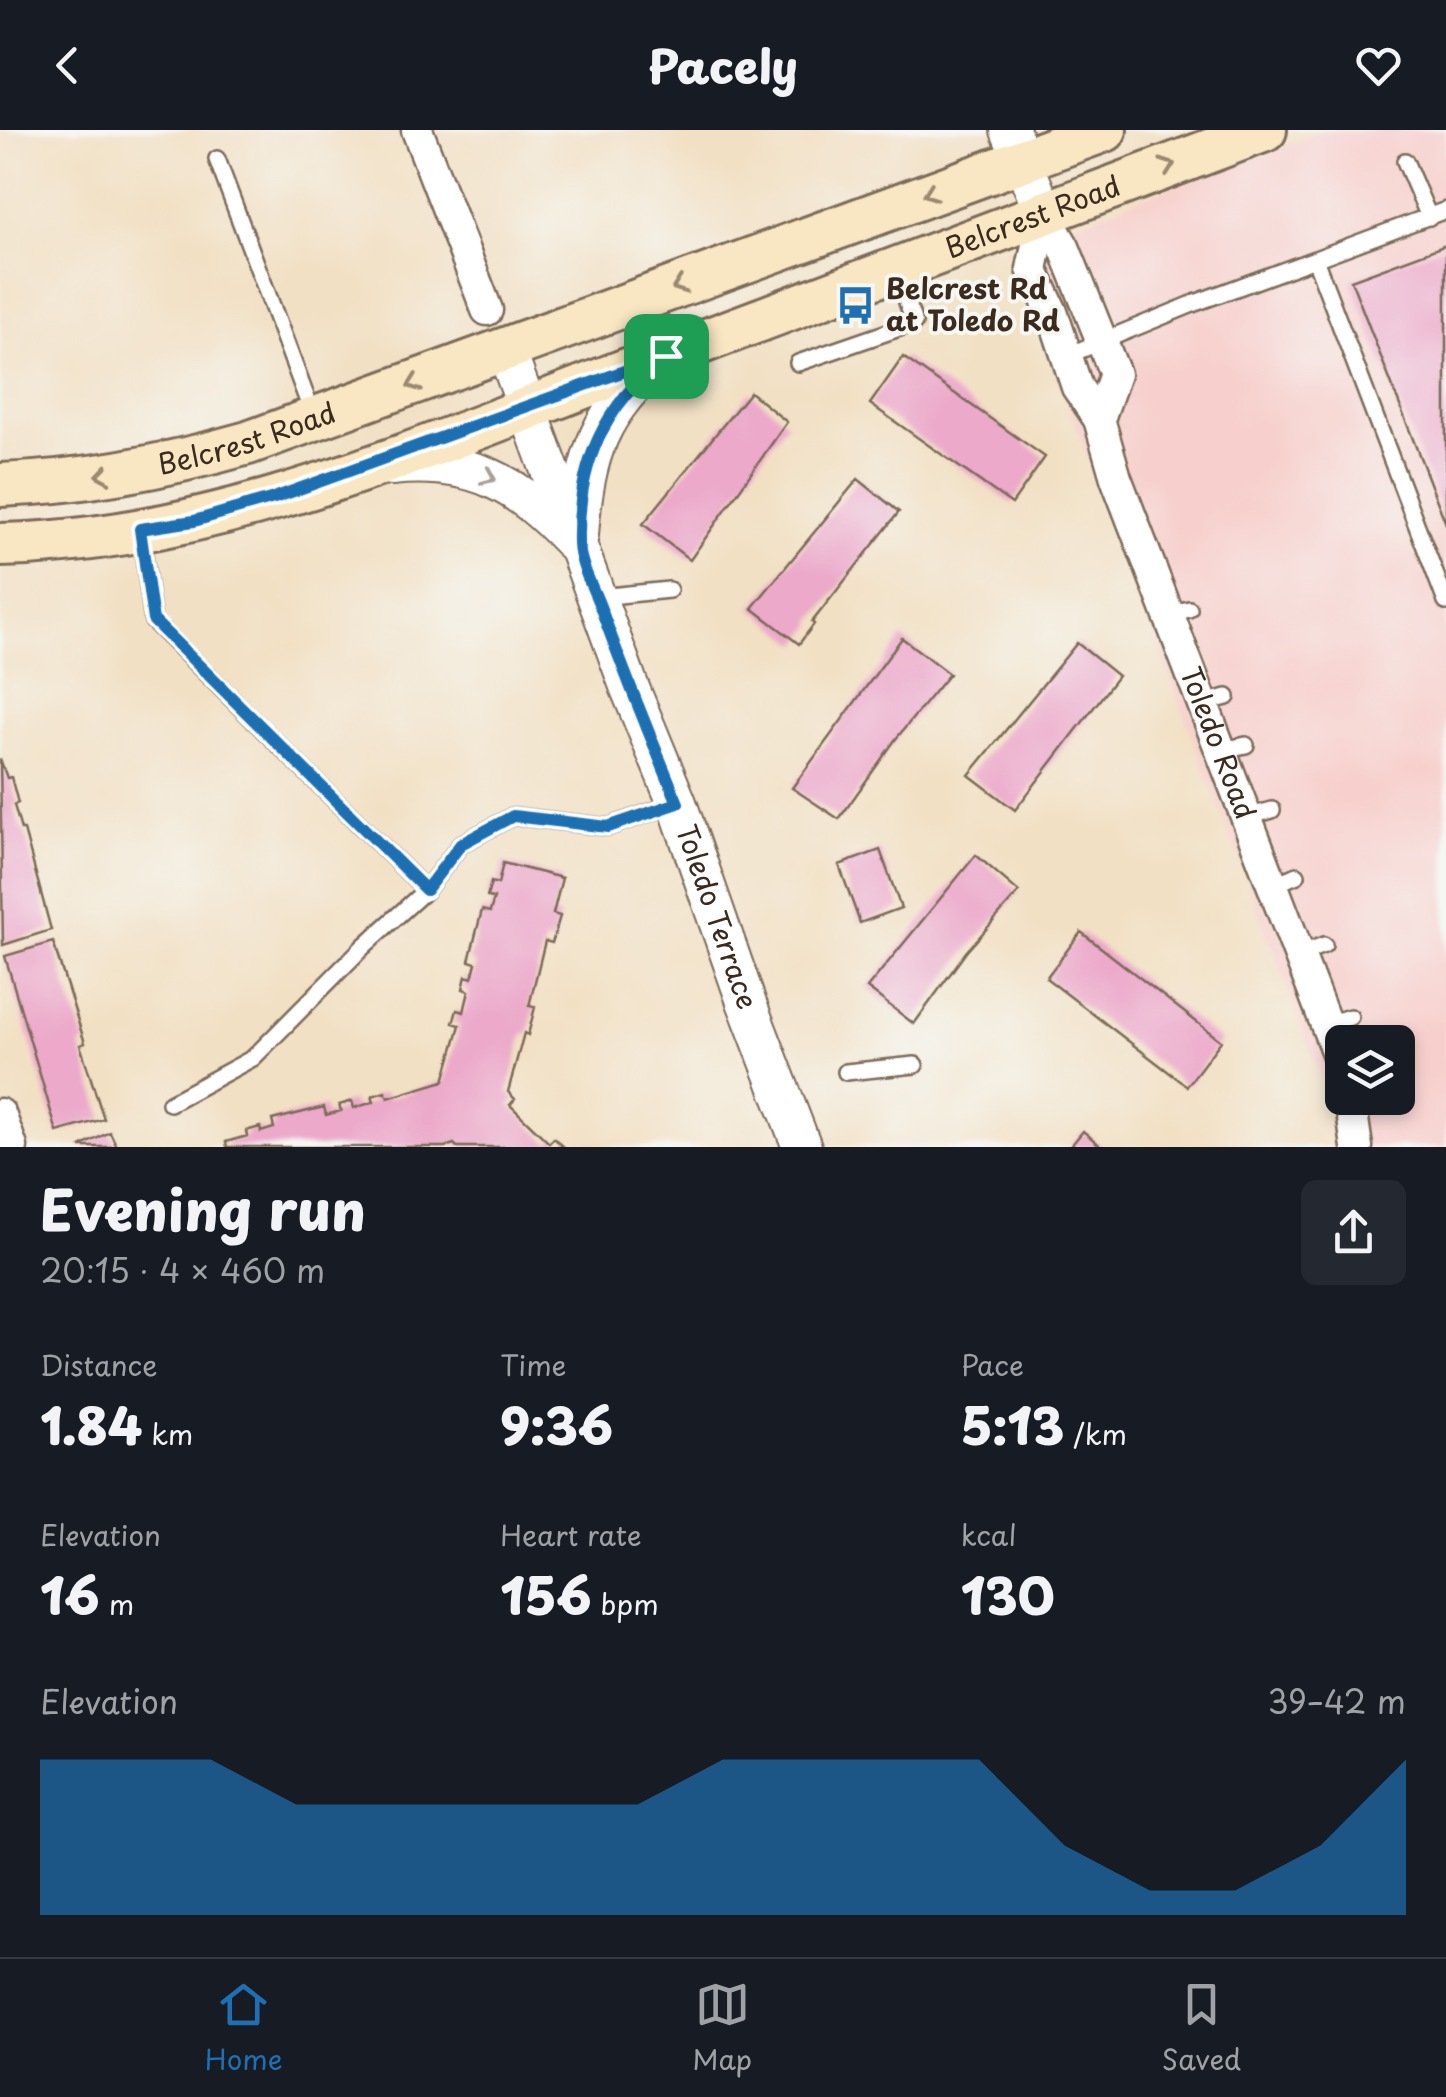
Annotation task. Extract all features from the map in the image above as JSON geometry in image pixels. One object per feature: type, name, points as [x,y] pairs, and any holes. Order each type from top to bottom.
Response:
[{"type":"main road","name":"Belcrest Road","points":[[0,485],[68,480],[184,461],[248,443],[314,419],[496,328],[1016,145],[1105,130]]},
{"type":"main road","name":"Belcrest Road","points":[[0,545],[140,529],[237,510],[528,408],[1266,130]]},
{"type":"street","points":[[418,130],[496,328]]},
{"type":"street","points":[[1016,145],[1044,213],[1064,247],[1115,374],[1109,416]]},
{"type":"street","name":"Toledo Road","points":[[1044,213],[1032,269],[1077,387],[1109,416],[1123,476],[1260,814],[1338,1025]]},
{"type":"street","name":"Toledo Terrace","points":[[496,328],[596,598],[678,803],[747,1004],[802,1147]]},
{"type":"street","points":[[578,548],[587,462],[597,438],[635,380],[666,356]]},
{"type":"street","points":[[359,470],[451,464],[484,473],[537,505],[578,548]]},
{"type":"street","points":[[0,1114],[12,1147]]},
{"type":"street","points":[[1352,1115],[1357,1147]]},
{"type":"lane","points":[[216,160],[314,419]]},
{"type":"lane","points":[[1405,161],[1429,217]]},
{"type":"lane","points":[[1066,356],[1195,303],[1446,210]]},
{"type":"lane","points":[[1315,259],[1446,602]]},
{"type":"lane","points":[[798,364],[914,323],[896,268]]},
{"type":"lane","points":[[140,529],[153,620],[426,890]]},
{"type":"lane","points":[[596,598],[669,590]]},
{"type":"lane","points":[[170,1104],[253,1058],[364,946],[426,890],[461,844],[513,816],[608,827],[678,803]]},
{"type":"lane","points":[[846,1072],[915,1065]]},
{"type":"shaded area","points":[[1324,130],[1446,130],[1446,1147],[1347,1147],[1335,1115],[1415,1115],[1415,1025],[1325,1025],[1325,1088],[1009,248]]},
{"type":"building","points":[[1446,245],[1446,524],[1351,280]]},
{"type":"building","points":[[903,357],[1045,457],[1012,504],[870,404]]},
{"type":"building","points":[[750,392],[787,422],[690,560],[643,524]]},
{"type":"building","points":[[858,479],[899,512],[799,644],[752,608]]},
{"type":"building","points":[[902,638],[949,674],[895,740],[839,819],[792,788]]},
{"type":"building","points":[[1077,643],[1118,676],[1015,810],[969,775]]},
{"type":"building","points":[[0,759],[7,778],[11,777],[18,803],[14,805],[51,930],[3,945]]},
{"type":"building","points":[[880,850],[901,908],[860,923],[839,865]]},
{"type":"building","points":[[976,855],[1019,892],[966,952],[914,1024],[867,988]]},
{"type":"building","points":[[503,863],[562,878],[553,914],[560,916],[552,943],[545,941],[529,1006],[535,1007],[508,1092],[515,1099],[510,1105],[549,1143],[554,1138],[564,1147],[227,1147],[226,1142],[247,1136],[246,1131],[274,1128],[272,1120],[324,1107],[326,1115],[341,1111],[339,1105],[352,1101],[354,1108],[374,1102],[372,1096],[385,1092],[388,1098],[444,1081],[460,1025],[453,1023],[457,1010],[464,1012],[469,991],[463,989],[466,976],[472,978],[476,963],[469,961],[482,910],[490,912],[494,898],[487,897],[491,882],[498,884]]},
{"type":"building","points":[[1081,932],[1221,1041],[1187,1086],[1046,978]]},
{"type":"building","points":[[53,942],[104,1119],[57,1132],[5,956]]},
{"type":"building","points":[[1083,1131],[1102,1147],[1070,1147]]},
{"type":"building","points":[[110,1132],[117,1147],[80,1147]]},
{"type":"place","name":"Belcrest Rd at Toledo Rd","points":[[856,305]]},
{"type":"route","points":[[666,356],[635,380],[597,438],[587,462],[578,548],[678,803],[608,827],[513,816],[461,844],[426,890],[153,620],[140,529],[194,521],[274,498],[666,356]]}]
